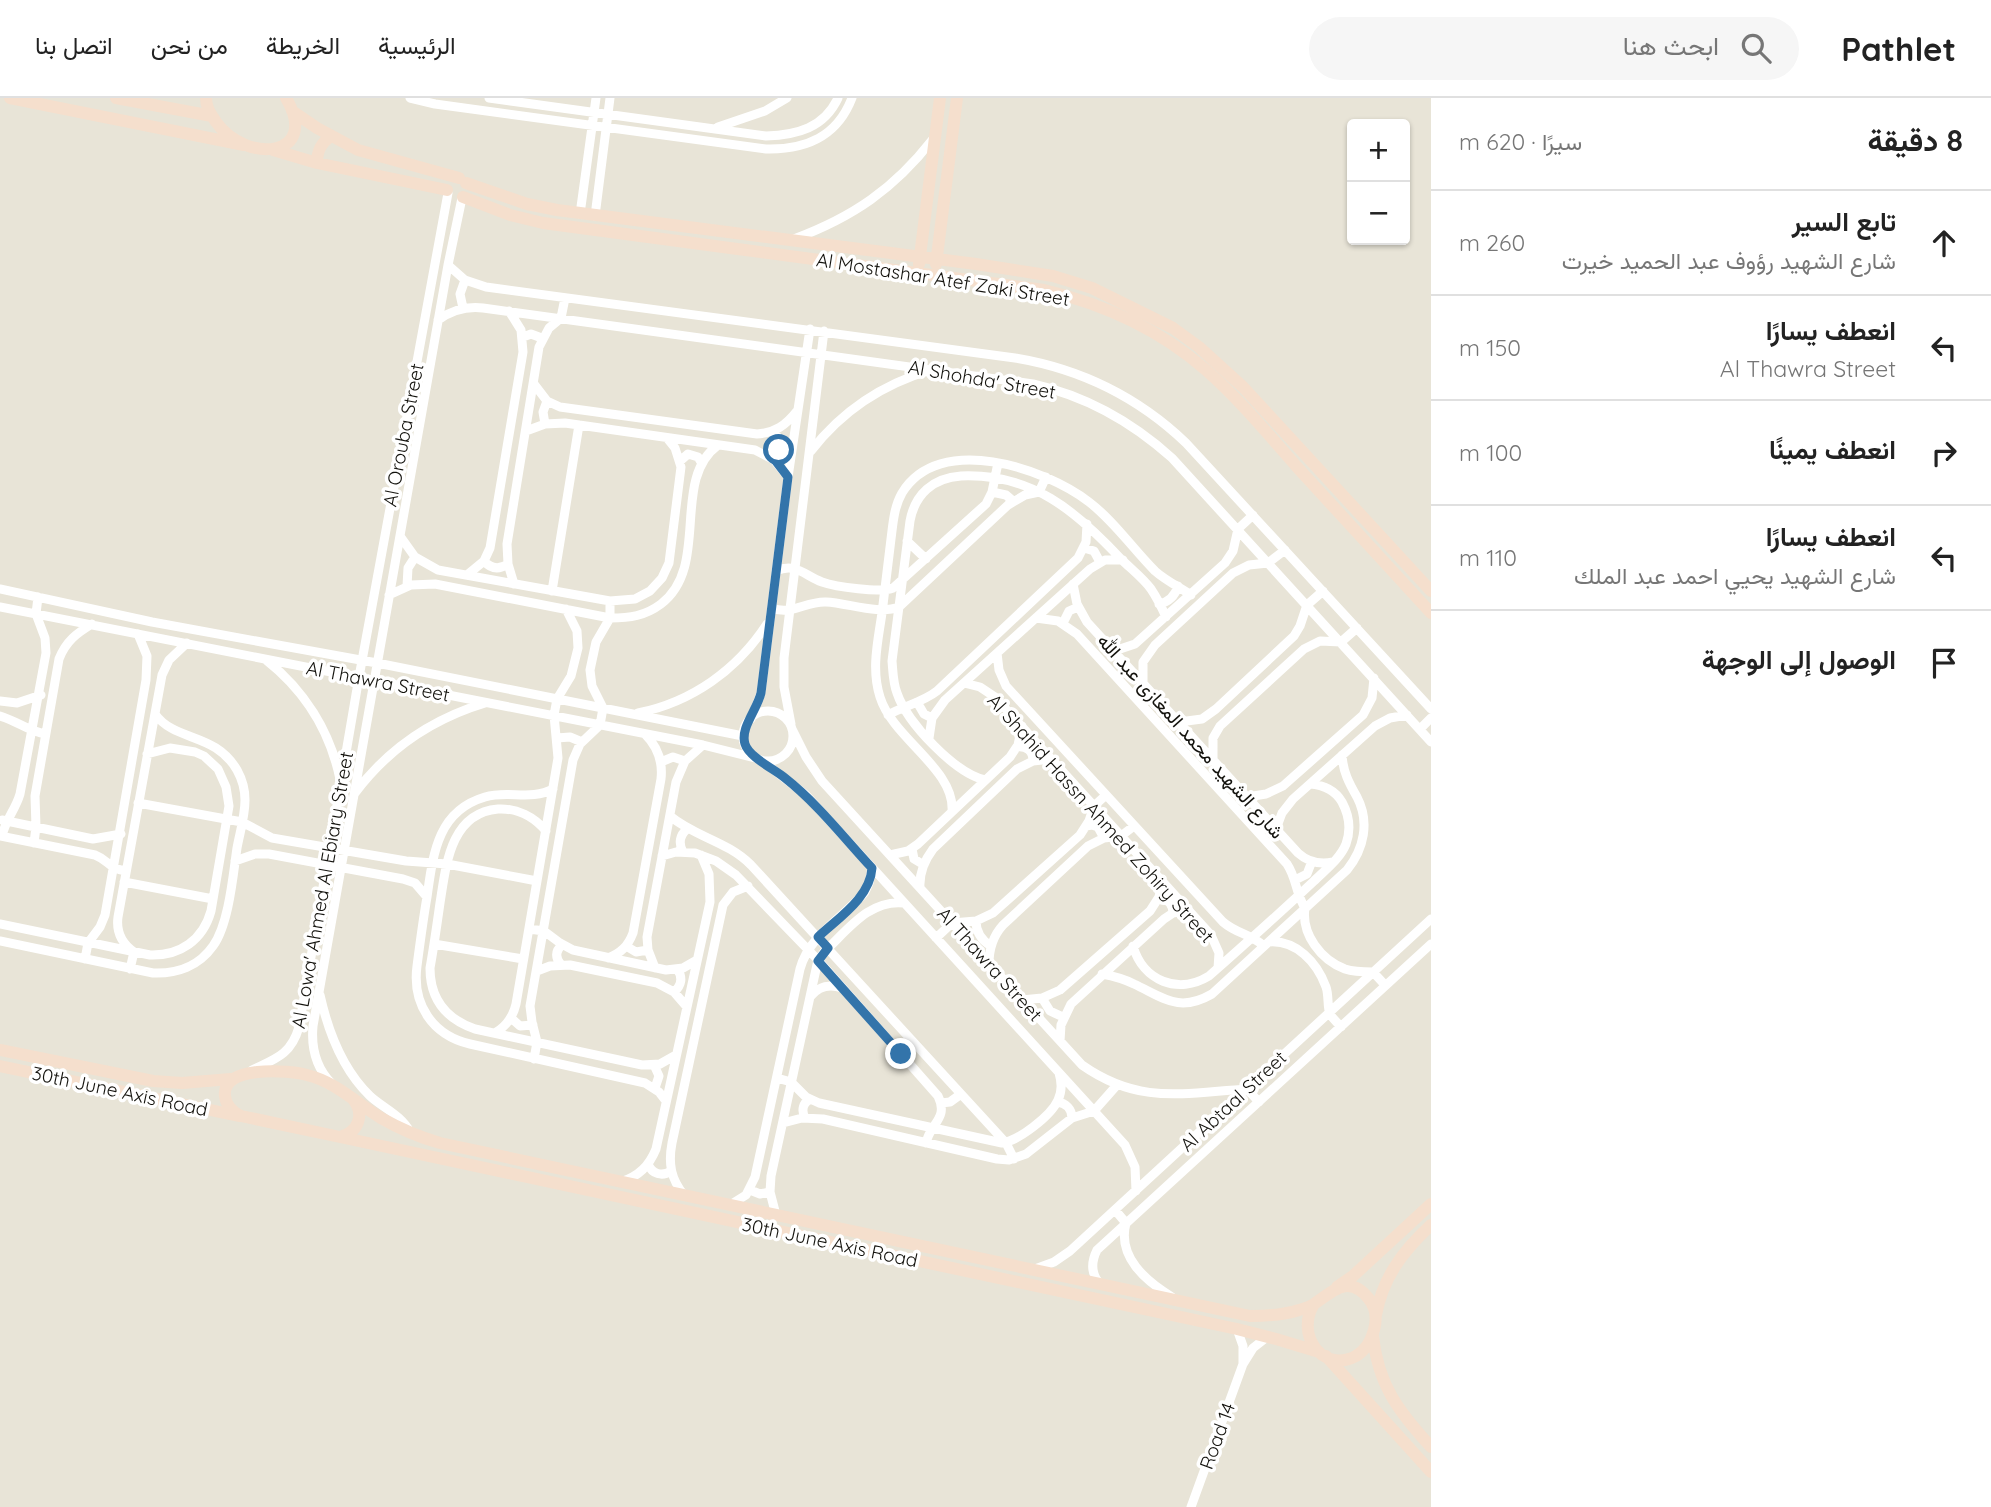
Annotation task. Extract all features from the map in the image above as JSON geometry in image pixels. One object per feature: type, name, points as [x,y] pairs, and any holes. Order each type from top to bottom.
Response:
[{"type":"street","points":[[10,98],[48,102],[164,129],[273,150],[317,163],[448,191],[454,198],[462,197],[467,190],[462,180],[450,181],[448,191]]},
{"type":"street","points":[[116,98],[212,116]]},
{"type":"street","points":[[206,98],[208,110],[220,128],[244,145]]},
{"type":"street","points":[[273,150],[290,141],[294,132],[292,111],[286,98]]},
{"type":"street","points":[[410,98],[435,104],[766,149],[804,145],[823,136],[840,121],[852,98]]},
{"type":"street","points":[[489,98],[766,136],[785,136],[818,124],[830,112],[838,98]]},
{"type":"street","points":[[580,214],[596,98]]},
{"type":"street","points":[[595,216],[610,98]]},
{"type":"street","points":[[714,128],[765,111],[787,98]]},
{"type":"street","points":[[917,272],[940,98]]},
{"type":"street","points":[[934,275],[957,98]]},
{"type":"street","points":[[164,129],[172,124],[173,120],[169,108]]},
{"type":"street","name":"Al Mostashar Atef Zaki Street","points":[[292,111],[331,136],[367,154],[462,180],[527,204],[580,214],[976,264],[1053,276],[1092,288],[1173,328],[1199,347],[1242,387],[1431,591]]},
{"type":"street","points":[[830,112],[840,121]]},
{"type":"street","points":[[317,163],[321,144],[331,136]]},
{"type":"street","points":[[792,240],[846,216],[872,200],[916,161],[934,138]]},
{"type":"street","name":"Al Orouba Street","points":[[359,677],[448,191]]},
{"type":"street","name":"Al Mostashar Atef Zaki Street","points":[[462,197],[510,215],[543,223],[1044,290],[1080,299],[1122,316],[1162,337],[1220,384],[1431,613]]},
{"type":"street","name":"Al Orouba Street","points":[[374,680],[462,197]]},
{"type":"street","points":[[445,212],[452,211],[457,215]]},
{"type":"street","points":[[925,218],[941,220]]},
{"type":"street","points":[[893,269],[896,253]]},
{"type":"street","points":[[974,280],[976,264]]},
{"type":"street","name":"Al Shohda' Street","points":[[448,265],[466,280],[485,287],[1023,359],[1087,377],[1127,397],[1164,423],[1186,443],[1431,709]]},
{"type":"street","points":[[463,308],[460,294],[466,280]]},
{"type":"street","points":[[514,584],[508,564],[507,544],[533,384],[542,340],[561,318],[565,298]]},
{"type":"street","name":"Al Shohda' Street","points":[[438,320],[463,308],[509,311],[1032,384],[1067,393],[1100,407],[1132,425],[1164,450],[1431,742]]},
{"type":"street","points":[[467,575],[484,561],[492,541],[523,352],[519,323],[509,311]]},
{"type":"street","points":[[751,719],[761,693],[810,329]]},
{"type":"street","points":[[791,727],[783,716],[772,711],[761,712],[747,724],[743,736],[746,748],[758,759],[773,761],[788,752],[793,741],[791,727],[786,706],[784,658],[824,331]]},
{"type":"street","points":[[523,337],[531,334],[542,340]]},
{"type":"street","points":[[810,452],[841,418],[867,398],[898,382],[934,370]]},
{"type":"street","points":[[533,384],[547,401],[567,409],[757,434],[775,430],[798,410]]},
{"type":"street","points":[[545,425],[543,412],[547,401]]},
{"type":"street","points":[[526,431],[558,423],[755,450],[775,460],[788,477]]},
{"type":"street","points":[[552,591],[579,425]]},
{"type":"street","points":[[775,430],[779,445],[775,460]]},
{"type":"street","points":[[400,536],[415,557],[438,569],[610,601],[627,601],[643,596],[657,585],[666,571],[671,555],[681,474],[675,448],[667,438]]},
{"type":"street","points":[[389,596],[407,586],[419,583],[435,584],[610,618],[627,618],[647,613],[666,601],[680,581],[686,558],[696,478],[701,462],[718,444]]},
{"type":"street","points":[[680,461],[688,454],[698,457],[701,462]]},
{"type":"street","points":[[399,456],[413,459]]},
{"type":"street","points":[[952,811],[950,790],[945,780],[888,715],[875,673],[894,518],[897,504],[910,483],[942,463],[967,460],[998,463],[1046,477],[1077,493],[1100,511],[1156,571],[1191,595]]},
{"type":"street","points":[[776,571],[796,568],[823,582],[884,591],[893,588],[986,504],[992,492],[998,463]]},
{"type":"street","points":[[985,780],[962,771],[908,716],[897,695],[892,672],[901,582],[912,511],[929,486],[956,477],[983,477],[1012,482],[1060,503],[1087,524],[1150,587],[1166,617]]},
{"type":"street","points":[[1039,492],[1046,477]]},
{"type":"street","points":[[992,492],[1006,495],[1013,501]]},
{"type":"street","points":[[772,608],[790,611],[813,603],[827,602],[882,610],[899,607],[1013,501],[1039,492]]},
{"type":"street","points":[[1114,651],[1135,644],[1230,558],[1236,545],[1238,529],[1253,515]]},
{"type":"street","points":[[888,715],[937,691],[1078,558],[1084,548],[1087,524]]},
{"type":"street","points":[[907,541],[926,559]]},
{"type":"street","points":[[1375,551],[1386,542]]},
{"type":"street","points":[[1084,548],[1094,551],[1100,562]]},
{"type":"street","points":[[1143,683],[1142,669],[1146,656],[1155,645],[1233,573],[1250,565],[1268,563],[1285,550]]},
{"type":"street","points":[[407,586],[408,568],[415,557]]},
{"type":"street","points":[[929,738],[932,718],[940,706],[964,683],[1100,562],[1111,559],[1123,561]]},
{"type":"street","points":[[484,561],[487,565],[498,568],[508,564]]},
{"type":"street","name":"شارع الشهيد محمد المغازى عبد الله","points":[[1073,584],[1078,607],[1087,622],[1276,830],[1298,853],[1311,861]]},
{"type":"street","points":[[1159,604],[1170,599],[1178,586]]},
{"type":"street","name":"Al Thawra Street","points":[[0,589],[743,736]]},
{"type":"street","points":[[1179,722],[1202,719],[1216,709],[1294,636],[1307,605],[1323,592]]},
{"type":"street","points":[[38,597],[36,614],[46,645],[39,694],[18,800],[3,820],[1,836],[95,855],[113,869],[126,871]]},
{"type":"street","points":[[534,1059],[537,1042],[530,1006],[573,760],[582,742],[600,725],[603,708],[594,694],[590,670],[596,642],[610,618],[610,601]]},
{"type":"street","name":"Al Thawra Street","points":[[0,607],[554,715],[758,759],[806,795],[1130,1152],[1135,1167],[1136,1191]]},
{"type":"street","points":[[1036,618],[1063,623],[1069,611],[1078,607]]},
{"type":"street","points":[[34,842],[34,802],[62,651],[72,637],[92,625],[95,609]]},
{"type":"street","points":[[495,1033],[507,1024],[516,1004],[558,758],[554,715],[557,698],[571,676],[578,648],[577,631],[566,609]]},
{"type":"street","points":[[632,714],[674,702],[712,682],[744,654],[770,620]]},
{"type":"street","name":"شارع الشهيد محمد المغازى عبد الله","points":[[1063,623],[1077,634],[1287,864],[1297,896]]},
{"type":"street","points":[[1213,759],[1213,738],[1225,721],[1304,649],[1320,641],[1341,642],[1357,628]]},
{"type":"street","points":[[85,959],[89,943],[103,921],[147,672],[145,648],[138,634]]},
{"type":"street","points":[[134,952],[123,943],[118,930],[132,835],[165,667],[174,653],[187,643]]},
{"type":"street","points":[[1135,644],[1138,652],[1146,656]]},
{"type":"street","name":"Al Shahid Hassn Ahmed Zohiry Street","points":[[997,653],[1003,681],[1134,826],[1227,926],[1253,936]]},
{"type":"street","points":[[265,659],[293,684],[316,715],[331,749],[341,784]]},
{"type":"street","name":"Al Lowa' Ahmed Al Ebiary Street","points":[[237,1077],[279,1057],[297,1034],[359,677]]},
{"type":"street","points":[[1247,797],[1266,794],[1283,786],[1363,715],[1372,698],[1374,678]]},
{"type":"street","name":"Al Lowa' Ahmed Al Ebiary Street","points":[[334,1085],[319,1066],[312,1042],[313,1026],[374,680]]},
{"type":"street","points":[[990,693],[995,685],[1003,681]]},
{"type":"street","name":"Al Shahid Hassn Ahmed Zohiry Street","points":[[964,683],[990,693],[1188,910],[1220,938],[1218,968]]},
{"type":"street","points":[[0,701],[18,703],[28,701],[39,694],[52,696]]},
{"type":"street","points":[[354,794],[382,762],[414,735],[442,719],[487,702]]},
{"type":"street","points":[[917,702],[924,714],[932,718]]},
{"type":"street","points":[[0,941],[165,974],[187,968],[214,946],[223,925],[245,807],[244,790],[239,773],[228,758],[213,745],[166,726],[155,714]]},
{"type":"street","points":[[1276,830],[1285,808],[1342,755],[1380,722],[1407,715]]},
{"type":"street","points":[[0,716],[17,722],[32,732],[45,734]]},
{"type":"street","points":[[1420,729],[1431,718]]},
{"type":"street","points":[[890,855],[912,849],[1010,757],[1017,747],[1021,726]]},
{"type":"street","name":"Al Thawra Street","points":[[791,727],[822,781],[1082,1065],[1100,1077],[1133,1090],[1162,1094],[1247,1089]]},
{"type":"street","points":[[608,958],[626,946],[633,933],[661,779],[661,762],[655,746],[643,733]]},
{"type":"street","points":[[557,738],[570,737],[582,742]]},
{"type":"street","points":[[655,968],[648,950],[647,937],[678,775],[685,761],[703,745]]},
{"type":"street","points":[[1017,747],[1027,748],[1034,761]]},
{"type":"street","points":[[0,924],[159,955],[186,947],[200,936],[211,911],[229,806],[226,787],[218,769],[204,756],[186,749],[170,748],[148,754]]},
{"type":"street","points":[[932,766],[944,754]]},
{"type":"street","points":[[1102,974],[1124,979],[1168,1001],[1197,1001],[1212,994],[1347,870],[1357,855],[1363,837],[1364,820],[1361,806],[1345,775],[1342,755]]},
{"type":"street","points":[[661,762],[673,757],[685,761]]},
{"type":"street","points":[[920,888],[920,876],[933,849],[1017,769],[1034,761],[1051,759]]},
{"type":"street","points":[[129,776],[143,778]]},
{"type":"street","points":[[1133,946],[1138,960],[1151,975],[1169,984],[1186,985],[1203,980],[1297,896],[1333,862],[1348,836],[1349,821],[1340,800],[1334,792],[1325,787],[1310,784]]},
{"type":"street","points":[[553,789],[535,795],[496,795],[471,803],[456,814],[442,831],[434,851],[415,976],[418,997],[432,1022],[445,1034],[461,1042],[645,1083],[655,1088],[666,1101]]},
{"type":"street","points":[[1340,800],[1354,793]]},
{"type":"street","points":[[936,938],[952,923],[976,921],[993,912],[1080,835],[1094,806],[1106,795]]},
{"type":"street","points":[[138,803],[242,822],[272,838],[406,861],[447,864],[537,881]]},
{"type":"street","points":[[546,831],[531,817],[499,809],[485,812],[461,829],[447,864],[437,924],[430,976],[435,999],[444,1012],[458,1022],[485,1031],[642,1065],[666,1062],[676,1055]]},
{"type":"street","points":[[670,816],[687,829],[726,846],[743,857],[1006,1143],[1014,1159]]},
{"type":"street","points":[[3,820],[93,839],[119,833],[132,835]]},
{"type":"street","points":[[1086,826],[1098,827],[1104,838]]},
{"type":"street","points":[[989,964],[995,934],[1003,925],[1088,846],[1104,838],[1121,836],[1134,826]]},
{"type":"street","points":[[682,852],[680,841],[687,829]]},
{"type":"street","points":[[912,849],[914,859],[924,865]]},
{"type":"street","points":[[662,856],[682,852],[701,855],[723,865],[748,886],[807,949],[934,1091],[941,1103],[940,1117],[926,1143]]},
{"type":"street","points":[[235,861],[248,856],[269,854],[327,864],[409,880],[420,887],[427,897]]},
{"type":"street","points":[[621,1182],[636,1175],[648,1164],[656,1149],[710,895],[709,874],[701,855]]},
{"type":"street","points":[[1294,880],[1307,874],[1311,861],[1333,862]]},
{"type":"street","points":[[729,1205],[750,1190],[755,1177],[800,969],[807,949],[862,896],[869,883],[872,868]]},
{"type":"street","points":[[1022,1000],[1042,998],[1060,990],[1150,911],[1159,897],[1162,881]]},
{"type":"street","points":[[124,882],[213,899]]},
{"type":"street","points":[[684,1195],[671,1171],[672,1143],[722,911],[729,896],[737,889],[748,886]]},
{"type":"street","points":[[710,895],[720,893],[729,896]]},
{"type":"street","points":[[1297,896],[1305,908],[1303,918],[1308,933],[1325,956],[1343,968],[1373,972],[1385,985]]},
{"type":"street","points":[[1159,897],[1168,901],[1173,914]]},
{"type":"street","points":[[776,1215],[770,1192],[771,1176],[818,961],[828,948],[872,909],[887,903],[904,903]]},
{"type":"street","points":[[1060,1041],[1063,1017],[1071,1004],[1164,919],[1188,910]]},
{"type":"street","points":[[211,911],[225,913]]},
{"type":"street","name":"Al Abtaal Street","points":[[1028,1269],[1048,1265],[1060,1259],[1431,919]]},
{"type":"street","points":[[976,921],[981,938],[991,946]]},
{"type":"street","points":[[423,922],[437,924]]},
{"type":"street","points":[[1220,938],[1227,932],[1227,926]]},
{"type":"street","points":[[529,929],[544,931],[573,950],[655,968],[677,969],[697,960]]},
{"type":"street","points":[[1253,936],[1266,944],[1280,942],[1292,945],[1309,960],[1326,987],[1329,1013],[1340,1027]]},
{"type":"street","points":[[434,944],[523,960]]},
{"type":"street","points":[[561,965],[556,956],[562,944]]},
{"type":"street","name":"Al Abtaal Street","points":[[1102,1285],[1093,1273],[1095,1254],[1431,944]]},
{"type":"street","points":[[626,946],[636,951],[648,950]]},
{"type":"street","points":[[131,969],[134,952]]},
{"type":"street","points":[[537,971],[550,966],[577,966],[656,984],[674,992],[687,1007]]},
{"type":"street","points":[[674,992],[681,979],[677,969]]},
{"type":"street","points":[[1143,989],[1151,975]]},
{"type":"street","points":[[810,998],[822,988],[842,988]]},
{"type":"street","points":[[319,991],[332,1036],[350,1070],[364,1090],[400,1118],[410,1133]]},
{"type":"street","points":[[1042,998],[1049,1011],[1063,1017]]},
{"type":"street","points":[[511,1018],[520,1026],[533,1025]]},
{"type":"street","points":[[481,1047],[485,1031]]},
{"type":"street","name":"30th June Axis Road","points":[[0,1049],[153,1081],[182,1083],[267,1071],[286,1071],[315,1077],[334,1085],[380,1118],[410,1133],[450,1145],[1180,1302],[1260,1316],[1286,1314],[1314,1304]]},
{"type":"street","points":[[654,1065],[659,1076],[655,1088]]},
{"type":"street","name":"30th June Axis Road","points":[[0,1066],[1237,1329],[1322,1354]]},
{"type":"street","points":[[777,1078],[791,1082],[810,1099],[826,1104],[1006,1143],[1019,1138],[1057,1102],[1061,1086],[1058,1072]]},
{"type":"street","points":[[237,1077],[226,1083],[226,1100],[232,1110],[241,1116]]},
{"type":"street","points":[[783,1123],[805,1118],[823,1119],[997,1159],[1014,1159],[1026,1154],[1072,1118],[1094,1111],[1117,1085]]},
{"type":"street","points":[[1247,1089],[1259,1101]]},
{"type":"street","points":[[941,1103],[950,1102],[961,1094]]},
{"type":"street","points":[[340,1137],[352,1132],[359,1122],[359,1110],[353,1099]]},
{"type":"street","points":[[805,1118],[803,1106],[810,1099]]},
{"type":"street","points":[[1057,1102],[1068,1106],[1072,1118]]},
{"type":"street","points":[[648,1164],[656,1174],[671,1171]]},
{"type":"street","points":[[750,1190],[760,1194],[770,1192]]},
{"type":"street","points":[[1431,1204],[1353,1276],[1314,1304],[1307,1318],[1310,1340],[1431,1472]]},
{"type":"street","points":[[1115,1210],[1126,1223],[1124,1242],[1134,1265],[1152,1284],[1180,1302]]},
{"type":"street","points":[[1322,1354],[1342,1359],[1358,1354],[1370,1342],[1380,1295],[1391,1272],[1406,1250],[1431,1225]]},
{"type":"street","points":[[1335,1289],[1357,1289],[1370,1300],[1376,1315]]},
{"type":"street","name":"Road 14","points":[[1237,1329],[1243,1346],[1243,1364]]},
{"type":"street","points":[[1373,1334],[1379,1369],[1386,1388],[1402,1415],[1431,1447]]},
{"type":"street","name":"Road 14","points":[[1191,1507],[1243,1364],[1253,1348],[1268,1337]]},
{"type":"route","points":[[779,450],[775,460],[788,477],[761,693],[744,730],[744,742],[755,758],[806,795],[872,868],[871,878],[862,896],[818,937],[828,948],[818,961],[901,1054]]}]
